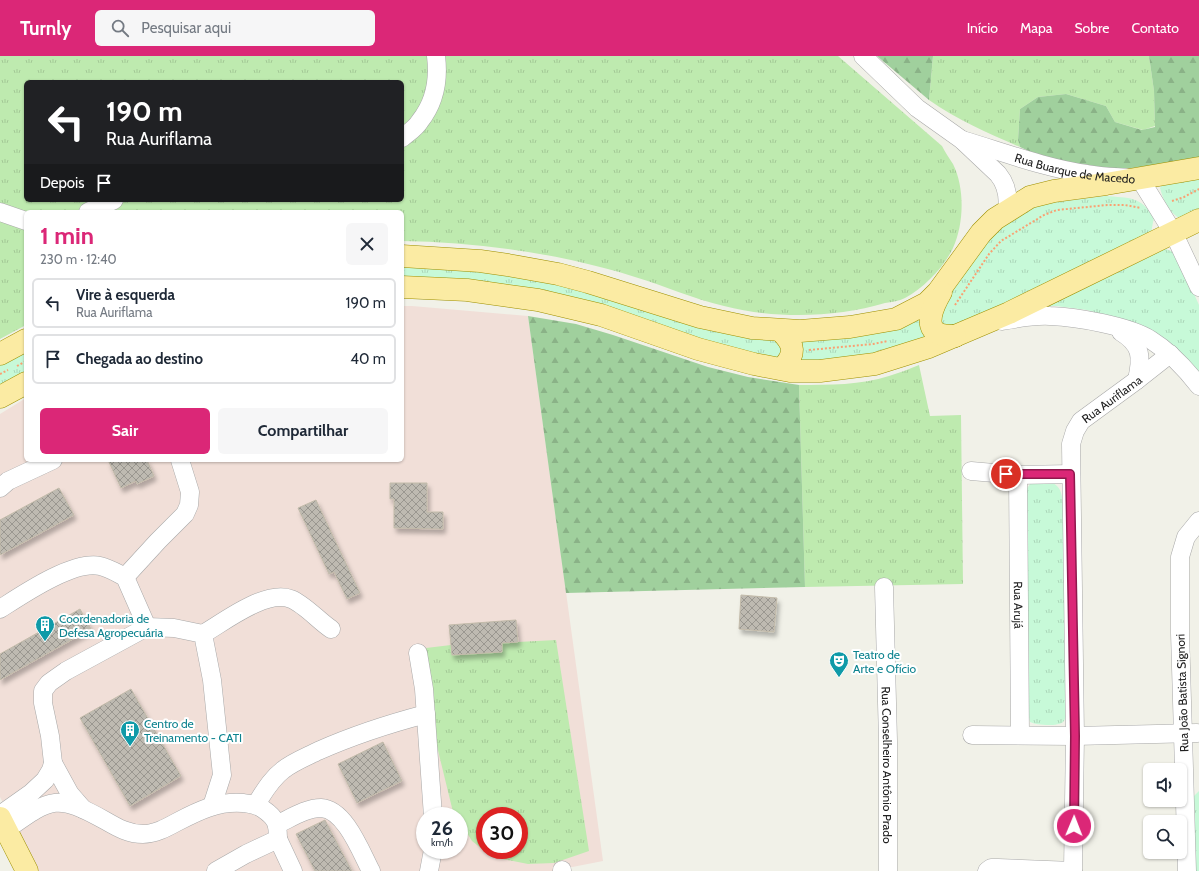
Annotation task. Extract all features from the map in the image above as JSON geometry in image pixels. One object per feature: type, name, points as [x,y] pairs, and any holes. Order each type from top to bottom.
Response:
[{"type":"main road","points":[[404,256],[472,260],[533,269],[588,282],[700,317],[752,328],[800,331],[850,327],[896,319],[927,303],[938,292],[981,233],[995,219],[1007,210],[1030,197],[1054,191],[1140,179],[1199,168]]},
{"type":"main road","points":[[404,287],[467,290],[538,300],[601,315],[698,349],[754,364],[787,360],[820,371],[875,364],[929,347],[1010,313],[1191,225]]},
{"type":"main road","points":[[948,279],[933,308],[930,320],[932,327],[937,333],[955,336]]},
{"type":"main road","points":[[782,331],[790,340],[787,360]]},
{"type":"main road","points":[[0,354],[24,341]]},
{"type":"main road","points":[[0,397],[24,384]]},
{"type":"main road","points":[[2,827],[21,871]]},
{"type":"main road","points":[[2,827],[27,871]]},
{"type":"street","points":[[404,136],[420,122],[429,108],[436,88],[438,71],[436,56]]},
{"type":"street","points":[[864,56],[917,108],[962,140],[1003,180],[1008,199],[1007,210]]},
{"type":"street","name":"Rua Buarque de Macedo","points":[[962,140],[1065,170],[1088,174],[1140,179],[1157,206],[1191,225],[1199,287]]},
{"type":"street","points":[[92,210],[110,202]]},
{"type":"street","points":[[0,212],[24,220]]},
{"type":"street","points":[[978,326],[1021,317],[1051,316],[1102,323],[1124,329],[1149,339],[1170,354],[1197,382]]},
{"type":"street","points":[[1102,323],[1122,332],[1132,339],[1140,350],[1140,369],[1137,380]]},
{"type":"street","name":"Rua Auriflama","points":[[1073,871],[1075,736],[1070,474],[1071,444],[1074,431],[1081,421],[1170,354]]},
{"type":"street","points":[[0,488],[8,481],[48,462]]},
{"type":"street","points":[[125,577],[185,514],[189,505],[190,492],[181,462]]},
{"type":"street","points":[[971,471],[1018,475],[1070,474]]},
{"type":"street","name":"Rua Arujá","points":[[1018,475],[1020,735]]},
{"type":"street","name":"Rua João Batista Signori","points":[[1187,871],[1193,735],[1183,695],[1180,633],[1180,557],[1186,537],[1199,521]]},
{"type":"street","points":[[0,609],[46,580],[79,568],[98,566],[125,577],[147,627]]},
{"type":"street","name":"Rua Conselheiro Antônio Prado","points":[[884,588],[888,749],[888,871]]},
{"type":"street","points":[[2,827],[31,793],[39,786],[51,770],[53,763],[50,736],[43,703],[43,691],[49,683],[66,671],[147,627],[174,628],[203,634],[246,608],[260,602],[282,597],[298,603],[331,629]]},
{"type":"street","points":[[203,634],[212,680],[222,775],[212,806]]},
{"type":"street","points":[[418,653],[424,689],[433,807]]},
{"type":"street","points":[[256,804],[272,780],[283,770],[300,760],[332,745],[375,728],[426,714]]},
{"type":"street","points":[[972,735],[1193,735]]},
{"type":"street","points":[[53,763],[70,794],[82,809]]},
{"type":"street","points":[[2,827],[47,804],[64,802],[82,809],[127,833],[142,834],[160,831],[212,806],[236,802],[256,804],[269,813],[293,871]]},
{"type":"street","points":[[216,871],[246,854],[306,810],[320,808],[329,809],[339,816],[347,826],[371,871]]},
{"type":"street","points":[[429,871],[431,859]]},
{"type":"street","points":[[987,871],[991,868],[998,868],[1073,871]]},
{"type":"path","points":[[954,306],[989,254],[1001,241],[1044,215],[1057,210],[1107,205],[1125,205],[1149,210],[1184,197],[1199,189]]},
{"type":"path","points":[[787,360],[894,340]]},
{"type":"shaded area","points":[[404,306],[528,316],[603,861],[552,871],[37,871],[0,797],[0,414],[24,399],[24,462],[404,462]]},
{"type":"green space","points":[[0,56],[838,56],[942,146],[953,164],[960,184],[962,206],[957,238],[953,248],[939,270],[919,289],[898,301],[846,312],[805,315],[763,313],[724,306],[701,300],[619,272],[571,260],[529,252],[487,246],[404,241],[404,210],[24,210],[24,326],[0,339]]},
{"type":"green space","points":[[877,56],[933,56],[929,100]]},
{"type":"green space","points":[[933,56],[1149,56],[1154,91],[1155,126],[1143,130],[1115,122],[1106,106],[1066,94],[1038,97],[1020,109],[1018,140],[1020,147],[962,120],[929,100]]},
{"type":"green space","points":[[1149,56],[1199,56],[1199,159],[1147,167],[1096,168],[1056,161],[1020,147],[1018,140],[1020,109],[1038,97],[1066,94],[1106,106],[1115,122],[1142,130],[1155,127],[1154,91]]},
{"type":"green space","points":[[1199,177],[1199,211],[1179,218],[1167,205],[1160,188],[1163,183]]},
{"type":"green space","points":[[1105,196],[1134,199],[1144,205],[1154,217],[1151,233],[960,327],[941,328],[938,312],[970,265],[996,231],[1033,207],[1050,203]]},
{"type":"green space","points":[[1163,248],[1171,251],[1178,258],[1199,305],[1199,372],[1112,317],[1087,310],[1056,306],[1032,307]]},
{"type":"green space","points":[[404,264],[527,274],[783,340],[780,361],[404,282]]},
{"type":"green space","points":[[528,316],[576,324],[708,367],[748,377],[799,385],[805,587],[566,593]]},
{"type":"green space","points":[[921,316],[931,339],[873,355],[803,362],[797,360],[802,341]]},
{"type":"green space","points":[[24,348],[24,372],[0,390],[0,362]]},
{"type":"green space","points":[[919,365],[930,416],[961,415],[963,584],[805,587],[799,385],[856,383],[893,375]]},
{"type":"green space","points":[[1049,481],[1056,485],[1059,489],[1062,494],[1063,502],[1067,713],[1063,722],[1056,725],[1030,722],[1029,717],[1026,490],[1030,484]]},
{"type":"green space","points":[[556,640],[589,851],[554,863],[528,864],[502,859],[528,859],[528,807],[476,807],[476,844],[468,835],[468,807],[452,807],[434,734],[426,648],[451,645],[452,655],[502,652],[501,643]]},
{"type":"green space","points":[[1199,791],[1199,871],[1195,871],[1194,796]]},
{"type":"building","points":[[109,462],[148,462],[154,476],[137,484],[136,481],[121,488]]},
{"type":"building","points":[[390,483],[427,483],[427,512],[443,512],[443,529],[394,528],[394,499],[390,499]]},
{"type":"building","points":[[59,488],[74,515],[0,555],[0,520]]},
{"type":"building","points":[[316,500],[360,593],[347,599],[334,572],[329,574],[298,508]]},
{"type":"building","points":[[741,595],[777,598],[774,632],[739,629]]},
{"type":"building","name":"Coordenadoria de Defesa Agropecuária","points":[[80,609],[91,629],[0,680],[0,654]]},
{"type":"building","points":[[516,620],[518,642],[502,643],[502,652],[452,655],[449,625]]},
{"type":"building","name":"Centro de Treinamento - CATI","points":[[131,689],[181,776],[130,806],[80,718]]},
{"type":"building","points":[[383,742],[402,781],[357,803],[338,764]]},
{"type":"building","points":[[325,820],[352,871],[315,871],[296,834]]},
{"type":"place","name":"Coordenadoria de Defesa Agropecuária","points":[[45,642]]},
{"type":"place","name":"Teatro de Arte e Ofício","points":[[839,678]]},
{"type":"place","name":"Centro de Treinamento - CATI","points":[[130,747]]},
{"type":"route","points":[[1006,474],[1070,474],[1073,540],[1075,736],[1074,826]]}]
